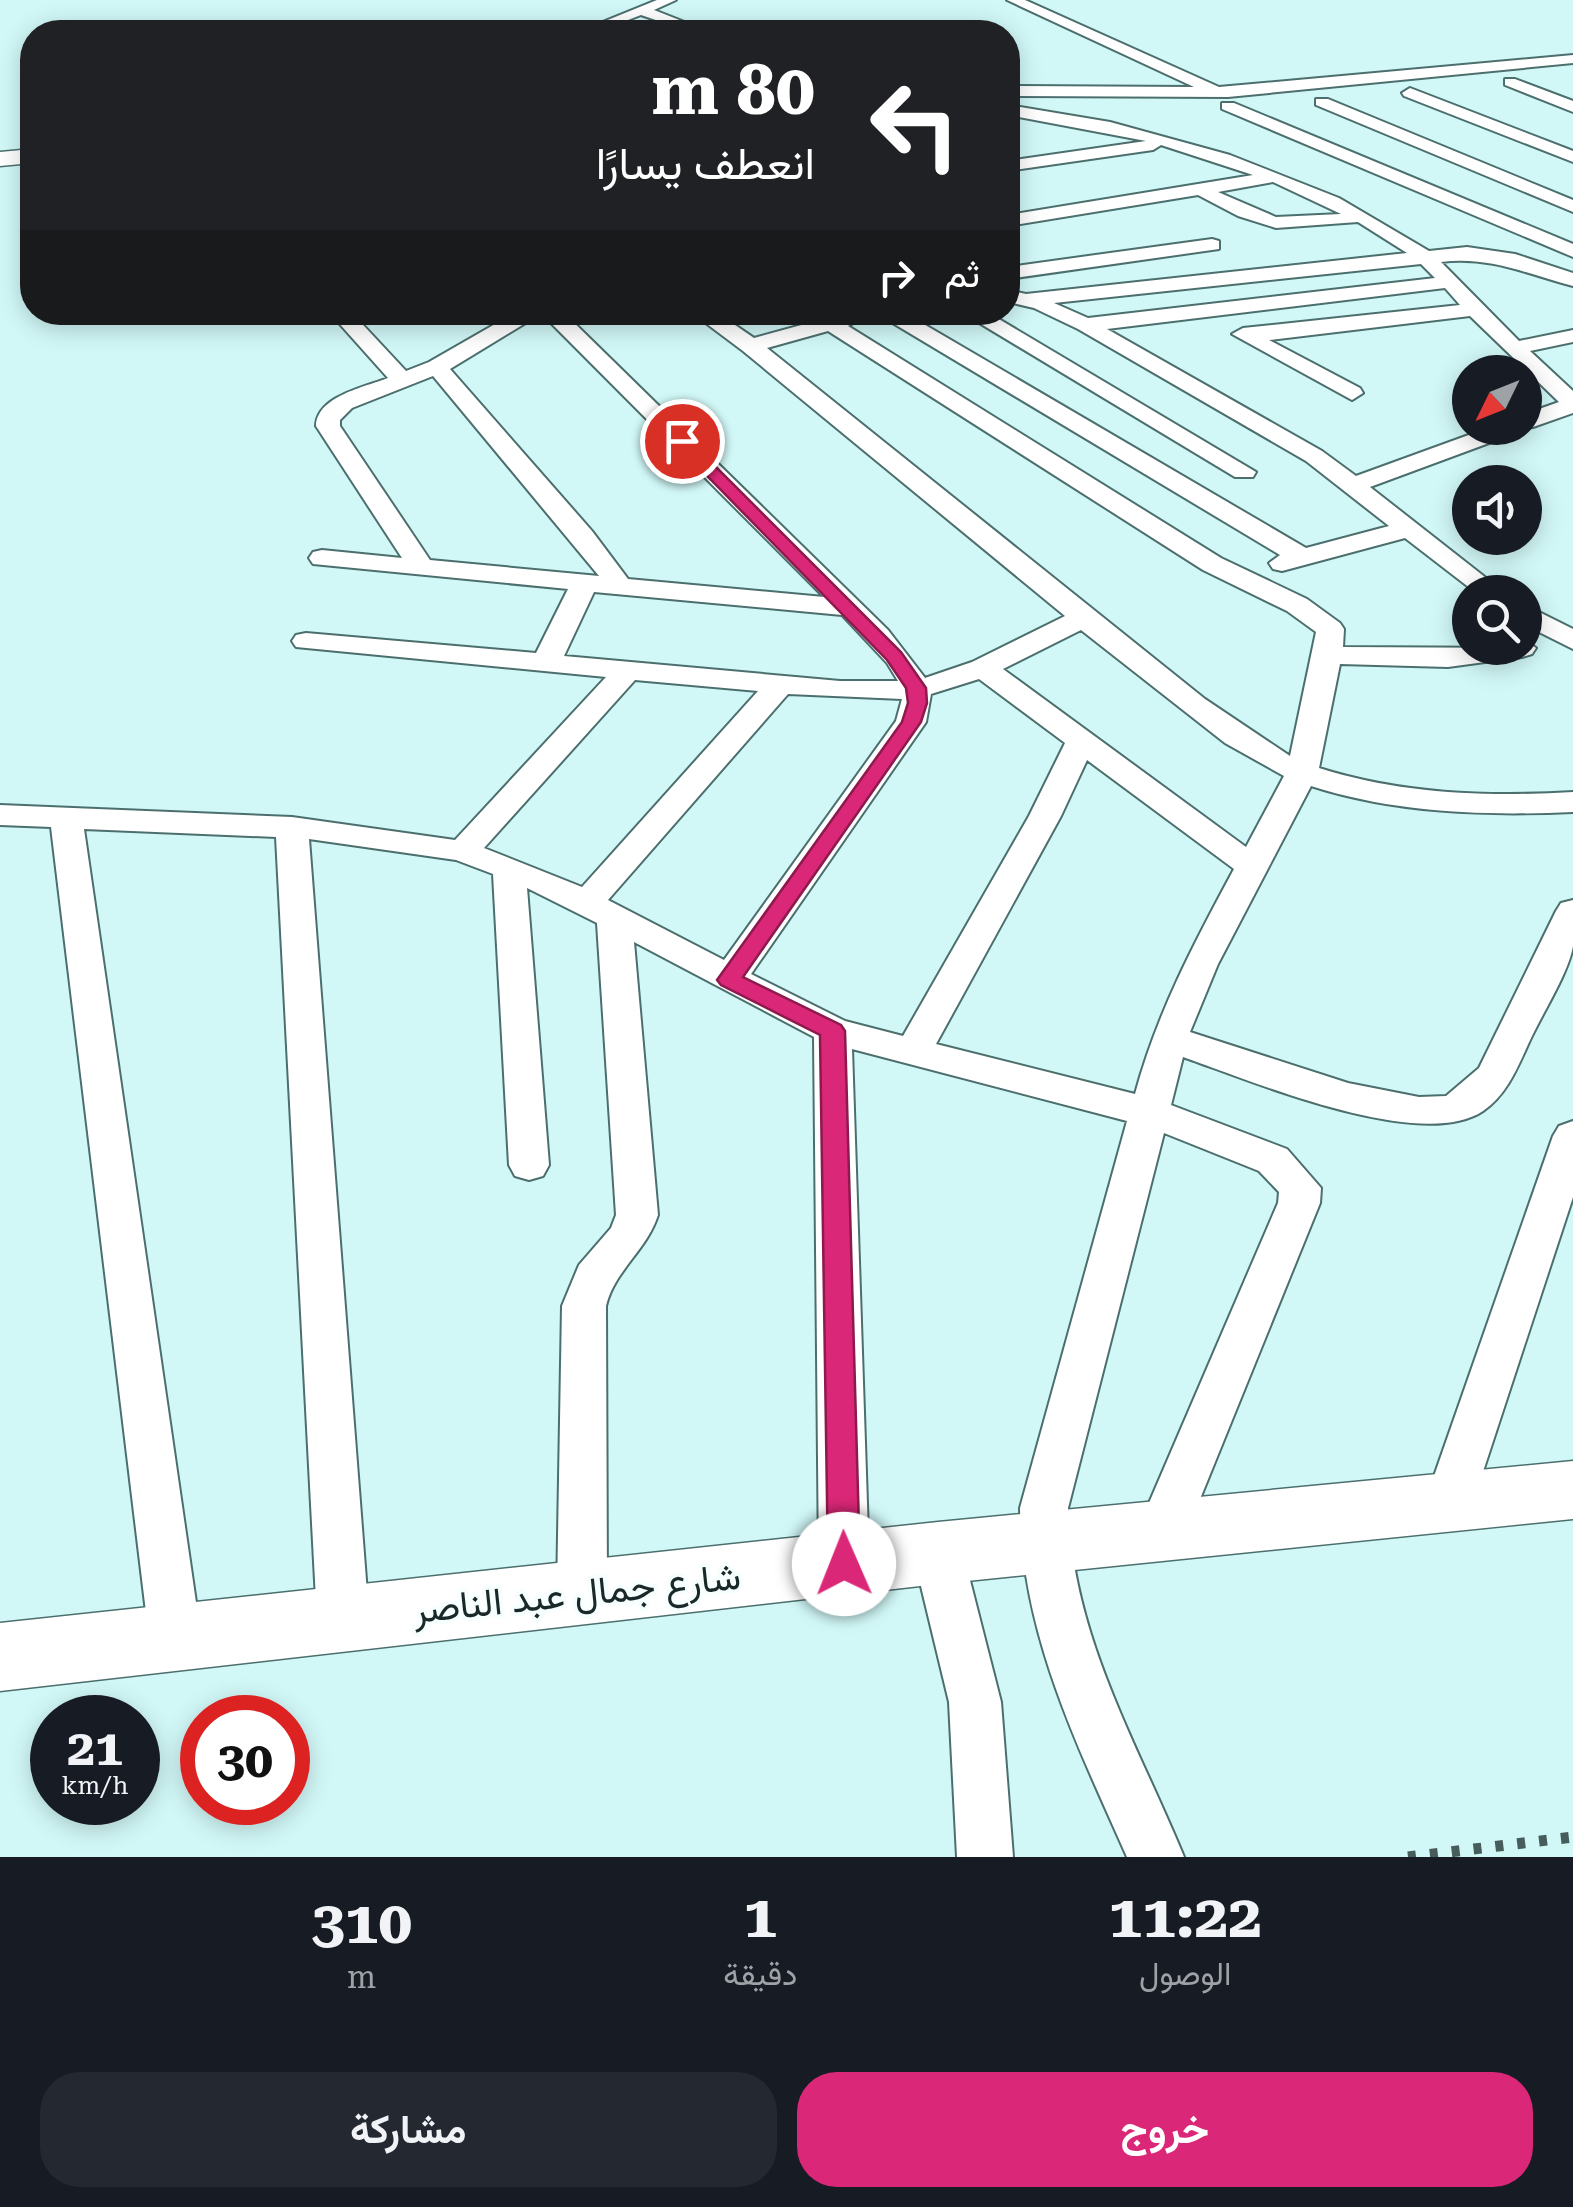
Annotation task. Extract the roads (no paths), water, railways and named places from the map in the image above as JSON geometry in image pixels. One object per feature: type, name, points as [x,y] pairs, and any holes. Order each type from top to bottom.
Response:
[{"type":"street","points":[[616,20],[669,0]]},
{"type":"street","points":[[1014,0],[1223,99],[1573,251]]},
{"type":"street","points":[[642,10],[670,20]]},
{"type":"street","points":[[1020,107],[1223,99],[1573,59]]},
{"type":"street","points":[[1573,76],[1402,94],[1573,157]]},
{"type":"street","points":[[1540,79],[1573,92]]},
{"type":"street","points":[[1510,82],[1573,107]]},
{"type":"street","points":[[1449,89],[1573,139]]},
{"type":"street","points":[[1020,91],[1322,102],[1364,98]]},
{"type":"street","points":[[1322,102],[1573,207]]},
{"type":"street","points":[[1020,110],[1169,142],[1272,178],[1350,213],[1424,256],[1573,404],[1542,416]]},
{"type":"street","points":[[1020,164],[1169,142]]},
{"type":"street","points":[[1020,219],[1272,178]]},
{"type":"street","points":[[1020,181],[1030,180]]},
{"type":"street","points":[[1201,189],[1272,225],[1514,182]]},
{"type":"street","points":[[1473,188],[1573,231]]},
{"type":"street","points":[[1020,255],[1180,231]]},
{"type":"street","points":[[1020,271],[1212,245]]},
{"type":"street","points":[[1020,298],[1424,256],[1499,256],[1573,280]]},
{"type":"street","points":[[1084,324],[1448,282]]},
{"type":"street","points":[[1020,299],[1084,324],[1314,456],[1469,575]]},
{"type":"street","points":[[1247,336],[1475,309]]},
{"type":"street","points":[[1202,312],[1352,393]]},
{"type":"street","points":[[351,325],[404,381]]},
{"type":"street","points":[[421,566],[328,426],[332,411],[437,367],[510,325]]},
{"type":"street","points":[[564,325],[850,608],[894,656],[916,688],[917,703],[911,722],[729,980]]},
{"type":"street","points":[[721,325],[1083,618],[1246,744],[1302,773],[1390,794],[1477,803],[1573,802]]},
{"type":"street","points":[[751,346],[825,325]]},
{"type":"street","points":[[910,325],[1302,557]]},
{"type":"street","points":[[995,325],[1262,468]]},
{"type":"street","points":[[821,326],[1238,576],[1297,604],[1330,628],[1328,656],[1302,773],[1200,964],[1170,1038],[1044,1508],[1047,1566],[1080,1688],[1156,1857]]},
{"type":"street","points":[[1514,348],[1573,336]]},
{"type":"street","points":[[437,367],[583,536],[618,584]]},
{"type":"street","points":[[1354,485],[1457,445]]},
{"type":"street","points":[[1124,507],[1314,456]]},
{"type":"street","points":[[1238,576],[1409,529]]},
{"type":"street","points":[[322,558],[850,608]]},
{"type":"street","points":[[547,661],[586,581]]},
{"type":"street","points":[[306,641],[840,690],[916,688],[982,668],[1083,618]]},
{"type":"street","points":[[1542,623],[1571,640]]},
{"type":"street","points":[[1542,644],[1571,640]]},
{"type":"street","points":[[1328,656],[1452,657]]},
{"type":"street","points":[[982,668],[1252,867]]},
{"type":"street","points":[[463,851],[628,669]]},
{"type":"street","points":[[582,1593],[580,1341],[587,1285],[599,1266],[625,1245],[637,1214],[600,911],[780,684]]},
{"type":"street","points":[[912,1053],[1046,816],[1082,742]]},
{"type":"street","points":[[0,815],[292,827],[463,851],[509,867],[600,911],[832,1031],[1149,1112],[1274,1160],[1300,1188],[1299,1203],[1162,1531]]},
{"type":"street","points":[[66,818],[175,1638]]},
{"type":"street","points":[[292,827],[344,1619]]},
{"type":"street","points":[[509,867],[529,1165]]},
{"type":"street","points":[[1170,1038],[1372,1103],[1449,1110],[1486,1087],[1495,1074],[1573,911]]},
{"type":"street","points":[[832,1031],[844,1564]]},
{"type":"street","points":[[1449,1502],[1573,1136]]},
{"type":"street","name":"شارع جمال عبد الناصر","points":[[0,1657],[844,1564],[944,1575],[1047,1566],[1162,1531],[1573,1490]]},
{"type":"street","points":[[944,1575],[976,1702],[986,1857]]},
{"type":"railway","points":[[1408,1857],[1573,1837]]}]
